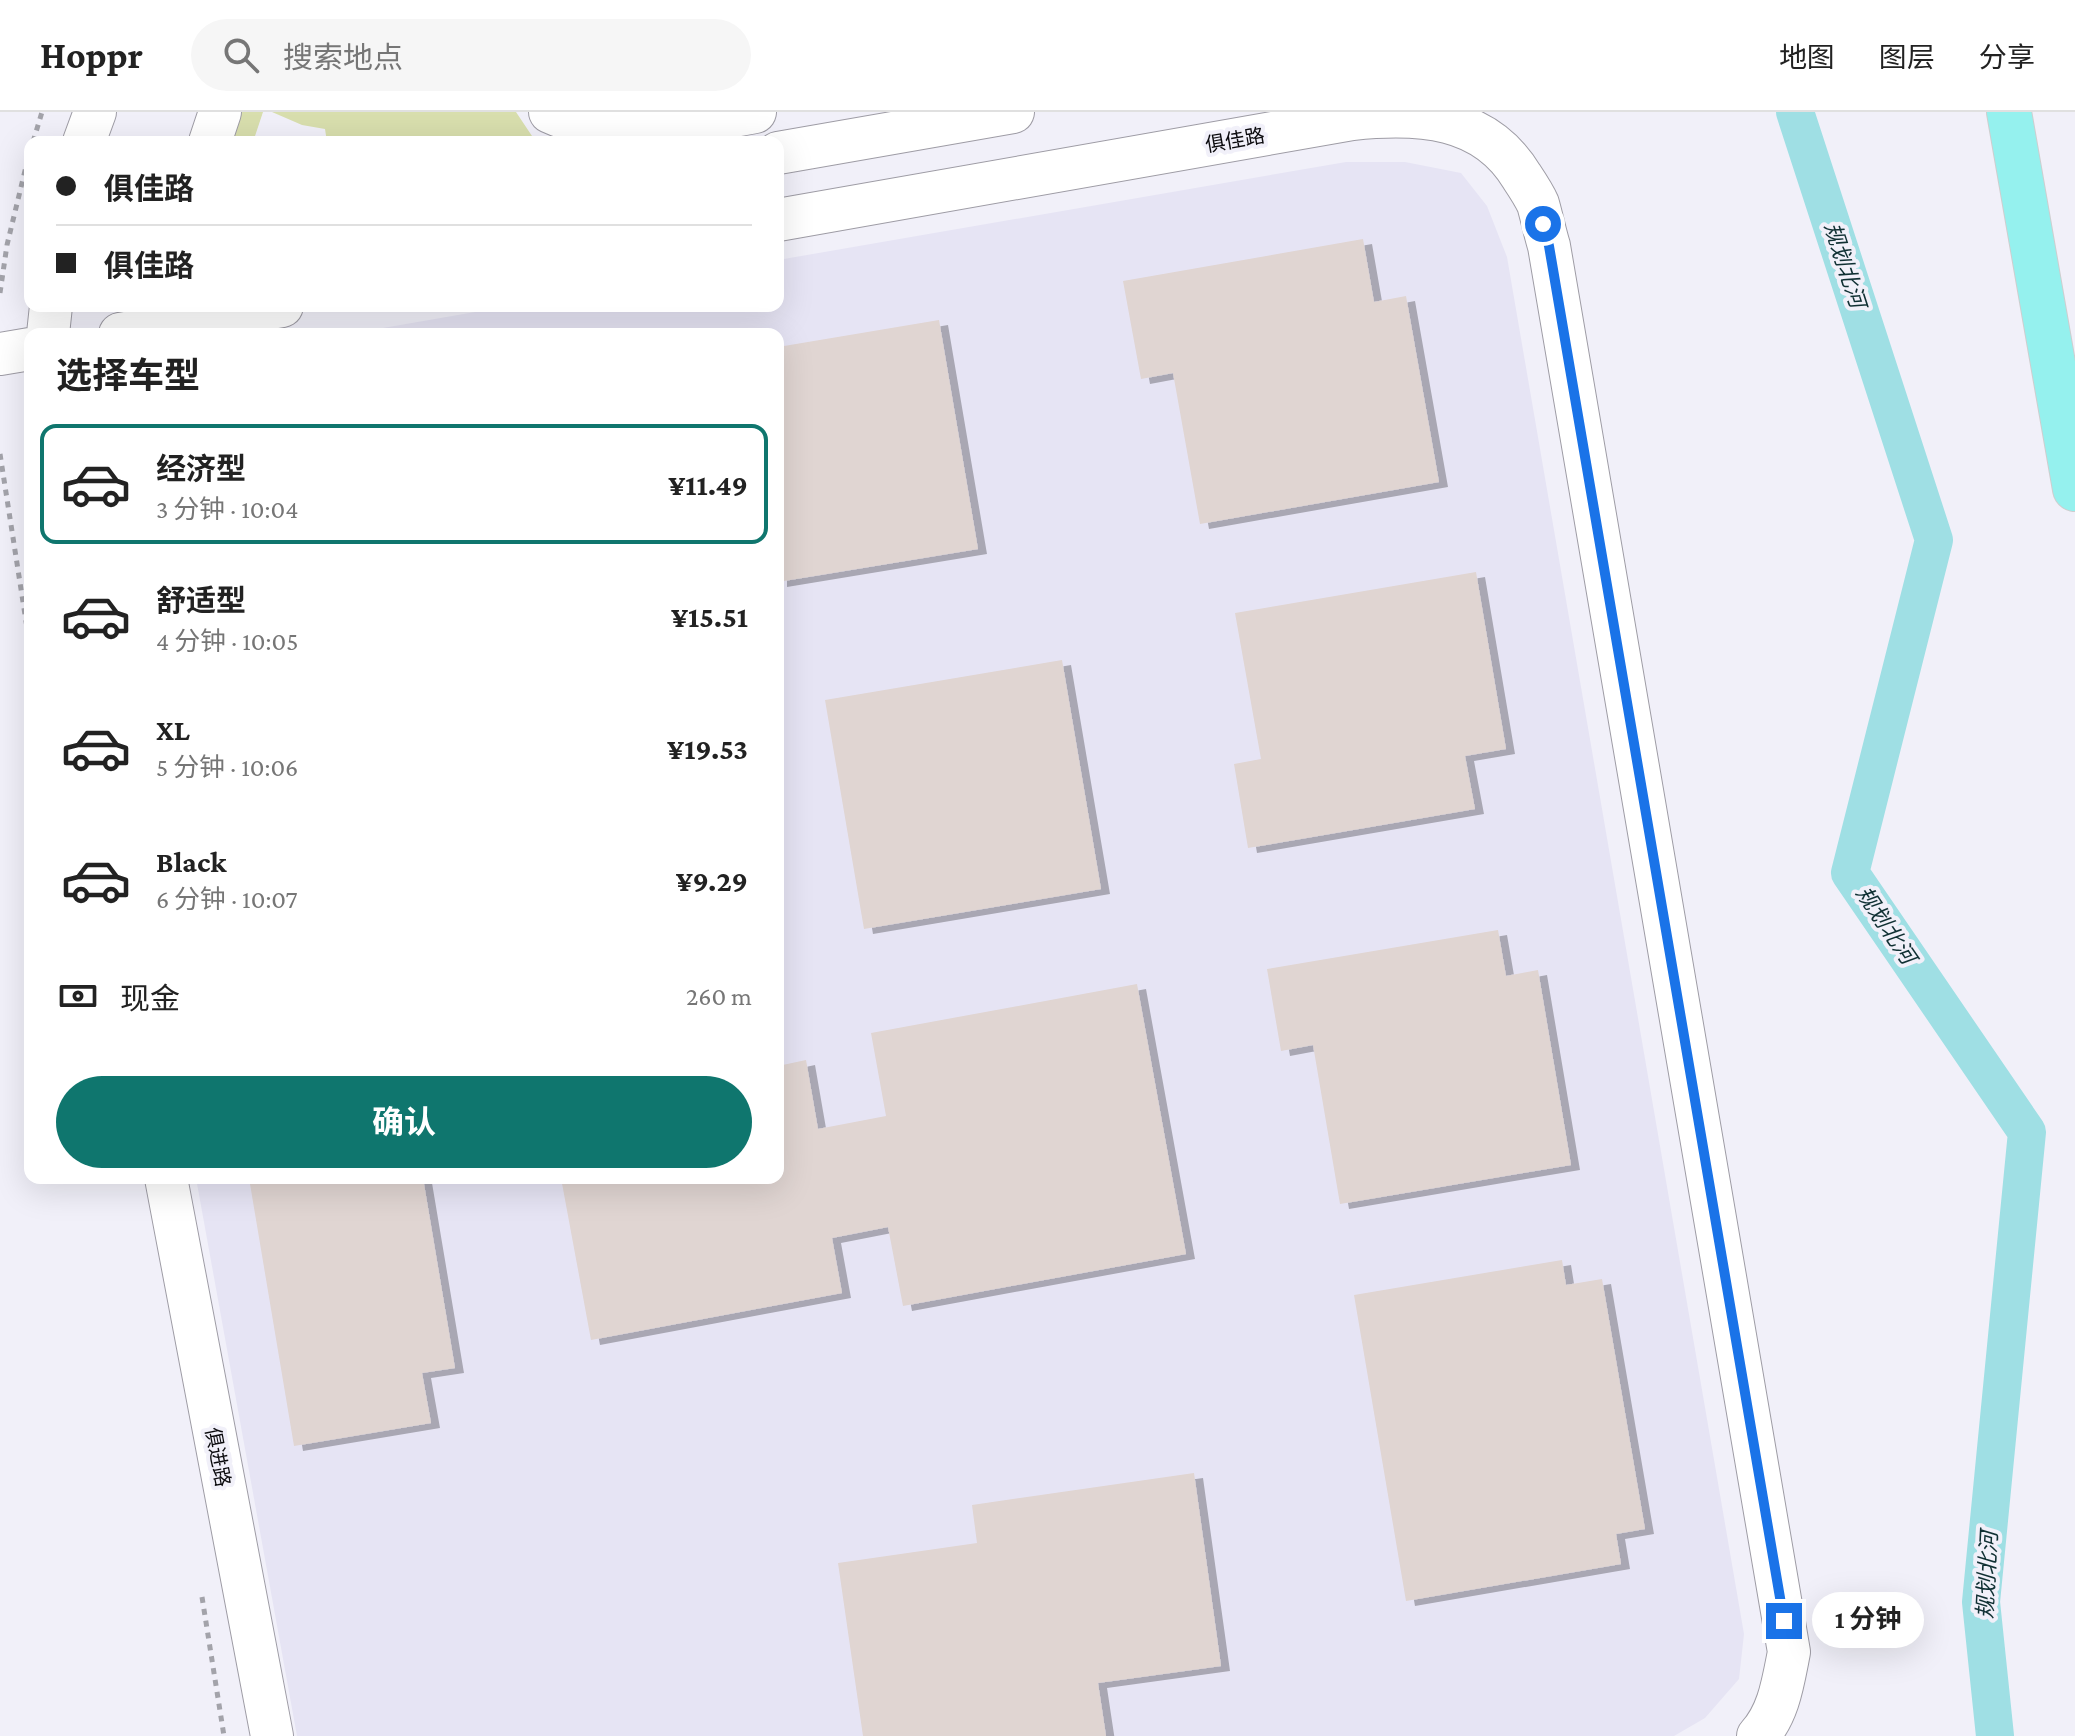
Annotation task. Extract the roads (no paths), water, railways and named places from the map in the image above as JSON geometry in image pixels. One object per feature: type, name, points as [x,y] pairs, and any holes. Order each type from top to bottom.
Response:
[{"type":"main road","points":[[2009,112],[2074,470]]},
{"type":"street","points":[[86,136],[95,112]]},
{"type":"street","points":[[212,136],[220,112]]},
{"type":"street","points":[[528,112],[549,136]]},
{"type":"street","points":[[550,112],[565,119],[613,130],[666,129],[755,112]]},
{"type":"street","points":[[784,152],[1013,112]]},
{"type":"street","name":"俱佳路","points":[[784,219],[1352,119],[1396,114],[1443,120],[1481,133],[1513,162],[1537,202],[1549,246],[1789,1652],[1781,1693],[1769,1725],[1758,1736]]},
{"type":"street","points":[[155,328],[247,312]]},
{"type":"street","points":[[0,354],[24,350]]},
{"type":"street","name":"俱进路","points":[[167,1184],[272,1736]]},
{"type":"waterway","name":"规划北河","points":[[1795,112],[1934,540],[1850,873],[2027,1132],[1981,1602],[1995,1736]]}]
